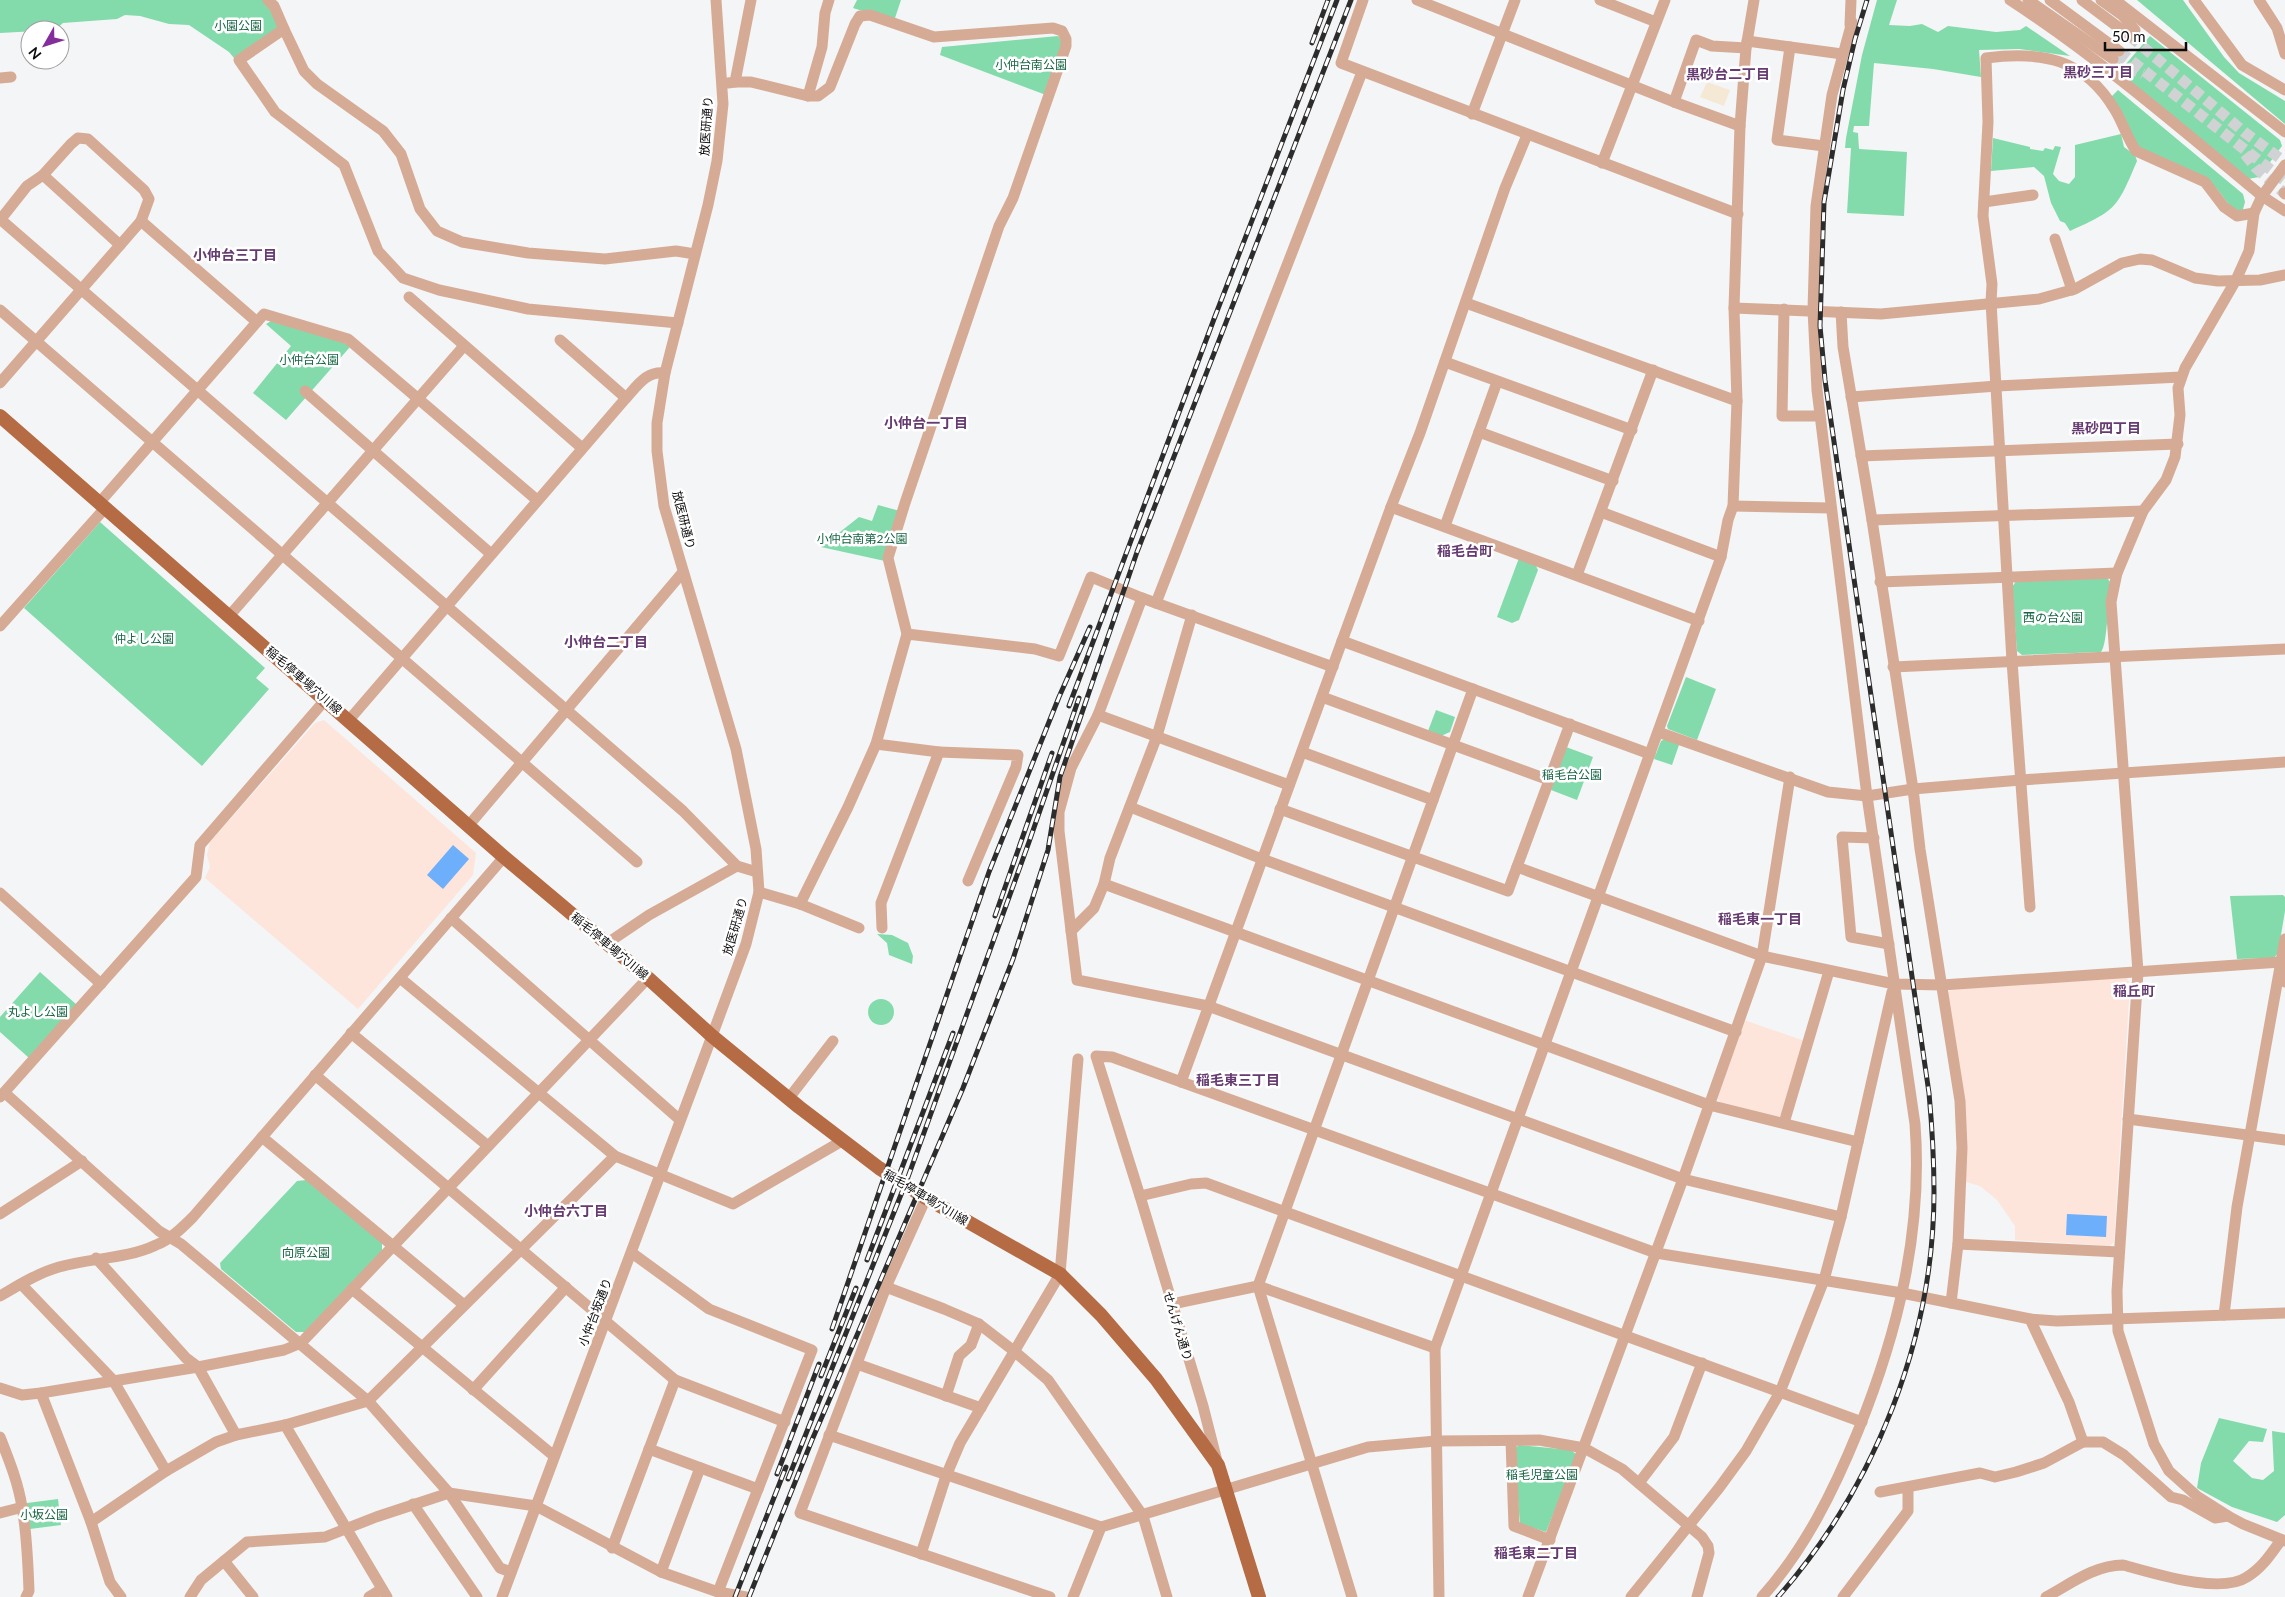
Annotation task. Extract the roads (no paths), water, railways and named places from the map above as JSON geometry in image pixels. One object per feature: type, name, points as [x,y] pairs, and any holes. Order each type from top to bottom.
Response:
[{"type":"main road","name":"稲毛停車場穴川線","points":[[0,416],[230,615],[504,857],[648,978],[712,1036],[871,1163],[926,1198],[1060,1274],[1101,1315],[1156,1379],[1218,1465]]},
{"type":"main road","name":"せんげん通り","points":[[1218,1465],[1258,1597]]},
{"type":"street","points":[[268,0],[274,6],[304,71],[316,84],[383,131],[402,154],[420,209],[437,231],[462,242],[528,253],[605,259],[676,251],[696,254]]},
{"type":"street","name":"放医研通り","points":[[712,1036],[746,944],[759,892],[756,849],[736,749],[664,506],[659,475],[657,423],[665,373],[696,254],[717,161],[723,104],[716,0]]},
{"type":"street","points":[[735,82],[751,0]]},
{"type":"street","points":[[808,96],[822,47],[825,13],[829,0]]},
{"type":"street","points":[[1362,0],[1341,63],[1738,214]]},
{"type":"street","points":[[1418,0],[1674,102],[1740,126]]},
{"type":"street","points":[[1472,114],[1515,0]]},
{"type":"street","points":[[1600,0],[1656,22]]},
{"type":"street","points":[[1602,163],[1665,0]]},
{"type":"street","points":[[1439,1597],[1435,1348],[1699,621],[1721,557],[1728,520],[1733,506],[1737,401],[1734,308],[1740,126],[1747,45],[1754,0]]},
{"type":"street","points":[[1762,1597],[1806,1539],[1828,1499],[1862,1422],[1883,1367],[1902,1293],[1916,1198],[1917,1158],[1914,1115],[1874,838],[1831,508],[1820,416],[1813,310],[1816,206],[1832,95],[1851,24],[1851,0]]},
{"type":"street","points":[[2010,0],[2113,74],[2262,196],[2285,211]]},
{"type":"street","points":[[2028,0],[2116,55],[2050,0]]},
{"type":"street","points":[[2082,0],[2133,33],[2122,15],[2101,0]]},
{"type":"street","points":[[2115,0],[2285,132]]},
{"type":"street","points":[[2194,0],[2242,65],[2285,90]]},
{"type":"street","points":[[2259,0],[2277,28],[2285,54]]},
{"type":"street","points":[[721,84],[751,82],[808,96],[818,96],[830,87],[860,16],[870,15],[934,37],[1053,28],[1062,31],[1066,39],[1013,198],[993,244],[905,502],[888,558],[906,634],[876,744],[848,807],[800,904]]},
{"type":"street","points":[[284,29],[239,60],[275,112],[344,165],[378,251],[403,278],[439,290],[528,309],[678,323]]},
{"type":"street","points":[[1674,102],[1696,40],[1712,46],[1790,47],[1842,54]]},
{"type":"street","points":[[1790,47],[1777,140],[1824,146]]},
{"type":"street","points":[[2030,907],[2012,661],[2005,515],[1991,302],[1992,284],[1983,216],[1988,122],[1986,58],[2003,56],[2043,58],[2069,63],[2085,74],[2115,110],[2129,142],[2136,151],[2205,182],[2224,207],[2237,216],[2254,213]]},
{"type":"street","points":[[1156,603],[1362,72]]},
{"type":"street","points":[[1527,135],[1505,188],[1445,362],[1181,1082],[1656,1253],[1902,1293],[2030,1319],[2057,1321],[2285,1313]]},
{"type":"street","points":[[0,383],[36,341],[81,289],[120,244],[141,221],[149,199],[144,190],[88,140],[78,138],[71,144],[43,175],[27,186],[0,219],[81,289],[197,390],[328,503],[446,606],[683,811],[737,866],[757,872]]},
{"type":"street","points":[[2046,1597],[2088,1574],[2111,1565],[2202,1582],[2234,1583],[2247,1577],[2262,1565],[2283,1541],[2228,1516],[2178,1482],[2160,1457],[2118,1332],[2116,1318],[2138,972],[2111,602],[2117,573],[2143,511],[2166,480],[2175,457],[2180,415],[2178,388],[2181,377],[2236,280],[2249,251],[2254,213],[2262,196],[2285,165]]},
{"type":"street","points":[[43,175],[120,244]]},
{"type":"street","points":[[1984,202],[2032,195]]},
{"type":"street","points":[[141,221],[257,322]]},
{"type":"street","points":[[2055,239],[2072,290]]},
{"type":"street","points":[[1734,308],[1882,314],[1991,302],[2039,299],[2072,290],[2122,263],[2140,259],[2152,260],[2195,278],[2218,281],[2260,280],[2285,276]]},
{"type":"street","points":[[408,297],[463,347],[582,448]]},
{"type":"street","points":[[1466,303],[1737,401]]},
{"type":"street","points":[[1784,309],[1782,416],[1820,416]]},
{"type":"street","points":[[0,310],[636,862]]},
{"type":"street","points":[[1841,312],[1843,347],[1850,397],[1872,520],[1938,985],[1960,1101],[1962,1148],[1958,1244],[1951,1302]]},
{"type":"street","points":[[0,626],[103,505],[151,441],[264,314],[348,339],[537,500]]},
{"type":"street","points":[[560,340],[626,398]]},
{"type":"street","points":[[230,615],[463,347]]},
{"type":"street","points":[[1445,362],[1632,430]]},
{"type":"street","points":[[1577,575],[1653,370]]},
{"type":"street","points":[[349,720],[626,398],[648,375],[654,372],[665,373]]},
{"type":"street","points":[[1850,397],[1997,386],[2181,377]]},
{"type":"street","points":[[1445,526],[1497,382]]},
{"type":"street","points":[[304,391],[491,554]]},
{"type":"street","points":[[1479,432],[1612,481]]},
{"type":"street","points":[[1861,456],[2178,444]]},
{"type":"street","points":[[1391,506],[1699,621]]},
{"type":"street","points":[[1733,506],[1831,508]]},
{"type":"street","points":[[1872,520],[2143,511]]},
{"type":"street","points":[[1601,512],[1721,557]]},
{"type":"street","points":[[469,825],[523,764],[684,572]]},
{"type":"street","points":[[1880,582],[2117,573]]},
{"type":"street","points":[[906,634],[1035,650],[1058,656],[1091,577],[1142,598],[1333,667]]},
{"type":"street","points":[[1142,598],[1098,715],[1071,768],[1059,812],[1059,831],[1077,980],[1208,1006],[1683,1179],[1841,1217]]},
{"type":"street","points":[[1071,931],[1094,908],[1104,884],[1110,858],[1158,736],[1192,616]]},
{"type":"street","points":[[1342,641],[1650,754]]},
{"type":"street","points":[[1893,667],[2285,650]]},
{"type":"street","points":[[1352,1597],[1258,1286],[1283,1212],[1473,689]]},
{"type":"street","points":[[1322,697],[1549,780]]},
{"type":"street","points":[[326,699],[205,838],[200,845],[196,877],[3,1095],[82,1161],[169,1238],[181,1244],[368,1401],[449,1493],[500,1568],[511,1572]]},
{"type":"street","points":[[1098,715],[1290,785]]},
{"type":"street","points":[[1280,809],[1508,891],[1570,724]]},
{"type":"street","points":[[1658,732],[1828,792],[1869,795],[2022,780],[2285,762]]},
{"type":"street","points":[[876,744],[939,752],[1018,755],[1016,768],[968,881]]},
{"type":"street","points":[[882,928],[881,903],[939,752]]},
{"type":"street","points":[[1302,752],[1432,800]]},
{"type":"street","points":[[1528,1597],[1656,1253],[1762,956],[1790,777]]},
{"type":"street","points":[[1130,807],[1262,859],[1736,1032]]},
{"type":"street","points":[[1874,838],[1842,836],[1851,937],[1889,944]]},
{"type":"street","points":[[0,1296],[56,1268],[96,1258],[134,1253],[169,1238],[193,1217],[504,857]]},
{"type":"street","points":[[606,944],[649,915],[737,866]]},
{"type":"street","points":[[1517,867],[1762,956],[1896,984],[1938,985],[2281,962]]},
{"type":"street","points":[[1104,884],[1709,1105],[1858,1142]]},
{"type":"street","points":[[759,892],[800,904],[859,928]]},
{"type":"street","points":[[0,893],[101,984]]},
{"type":"street","points":[[451,918],[680,1120]]},
{"type":"street","points":[[2224,1315],[2238,1207],[2285,939]]},
{"type":"street","points":[[2281,962],[2285,982]]},
{"type":"street","points":[[1784,1123],[1829,971]]},
{"type":"street","points":[[400,978],[615,1156],[661,1173],[733,1204],[842,1141]]},
{"type":"street","points":[[0,1388],[22,1395],[41,1393],[198,1367],[284,1350],[301,1343],[648,978]]},
{"type":"street","points":[[1631,1597],[1690,1525],[1746,1451],[1780,1392],[1824,1280],[1841,1217],[1896,984]]},
{"type":"street","points":[[351,1033],[488,1146]]},
{"type":"street","name":"小仲台坂通り","points":[[502,1597],[712,1036]]},
{"type":"street","points":[[789,1098],[833,1041]]},
{"type":"street","name":"せんげん通り","points":[[1181,1082],[1112,1057],[1096,1056],[1203,1406],[1218,1465]]},
{"type":"street","points":[[921,1554],[946,1476],[960,1443],[1060,1274],[1078,1059]]},
{"type":"street","points":[[315,1075],[675,1380],[785,1422]]},
{"type":"street","points":[[2128,1119],[2285,1140]]},
{"type":"street","points":[[262,1137],[464,1306]]},
{"type":"street","points":[[91,1522],[166,1471],[205,1448],[236,1434],[285,1425],[368,1401],[615,1156]]},
{"type":"street","points":[[1,1211],[82,1161]]},
{"type":"street","points":[[1140,1196],[1190,1184],[1206,1183],[1862,1422]]},
{"type":"street","points":[[926,1198],[886,1287],[800,1512],[1050,1597]]},
{"type":"street","points":[[1958,1244],[2120,1252]]},
{"type":"street","points":[[632,1253],[709,1309],[812,1350],[718,1592]]},
{"type":"street","points":[[96,1258],[186,1358],[198,1367],[236,1434]]},
{"type":"street","points":[[21,1284],[113,1380],[166,1471]]},
{"type":"street","points":[[1172,1304],[1258,1286],[1435,1348]]},
{"type":"street","points":[[473,1390],[566,1287]]},
{"type":"street","points":[[886,1287],[944,1308],[979,1324],[1014,1350],[1048,1380],[1143,1516],[1167,1597]]},
{"type":"street","points":[[352,1289],[554,1456]]},
{"type":"street","points":[[2030,1319],[2070,1402],[2083,1442]]},
{"type":"street","points":[[946,1396],[958,1356],[971,1345],[979,1324]]},
{"type":"street","points":[[857,1364],[981,1408]]},
{"type":"street","points":[[1639,1483],[1674,1437],[1702,1364]]},
{"type":"street","points":[[612,1548],[675,1380]]},
{"type":"street","points":[[41,1393],[91,1522],[110,1582],[121,1597]]},
{"type":"street","points":[[285,1425],[384,1593],[368,1597]]},
{"type":"street","points":[[830,1435],[946,1476],[1101,1527],[1143,1516],[1368,1447],[1436,1441],[1539,1440],[1584,1448],[1622,1469],[1690,1525],[1708,1546],[1709,1553],[1697,1597]]},
{"type":"street","points":[[0,1437],[15,1476],[22,1507],[29,1591],[26,1597]]},
{"type":"street","points":[[1511,1441],[1514,1526],[1550,1540]]},
{"type":"street","points":[[1880,1492],[1980,1473],[1994,1477],[2044,1463],[2083,1442],[2103,1442],[2124,1455],[2171,1496],[2183,1500],[2215,1518],[2228,1516]]},
{"type":"street","points":[[649,1449],[758,1490]]},
{"type":"street","points":[[661,1572],[700,1468]]},
{"type":"street","points":[[1843,1597],[1908,1511],[1908,1488]]},
{"type":"street","points":[[190,1597],[201,1580],[247,1542],[325,1537],[376,1516],[449,1493],[536,1506],[612,1548],[661,1572],[718,1592],[746,1597]]},
{"type":"street","points":[[413,1504],[477,1597]]},
{"type":"street","points":[[0,1512],[22,1507]]},
{"type":"street","points":[[1073,1597],[1101,1527]]},
{"type":"street","points":[[224,1561],[253,1597]]},
{"type":"water","points":[[453,845],[469,859],[443,889],[427,875]]},
{"type":"water","points":[[2067,1214],[2107,1216],[2106,1237],[2066,1235]]},
{"type":"tunnel","points":[[2130,36],[2244,132],[2285,162]]},
{"type":"tunnel","points":[[2119,51],[2285,181]]},
{"type":"tunnel","points":[[2113,59],[2143,74]]},
{"type":"tunnel","points":[[2245,154],[2256,168],[2284,193]]},
{"type":"railway","points":[[1312,43],[1328,0]]},
{"type":"railway","points":[[1069,706],[1214,319],[1337,0]]},
{"type":"railway","points":[[749,1597],[812,1440],[963,1088],[1013,959],[1048,850],[1060,777],[1137,552],[1351,0]]},
{"type":"railway","points":[[1778,1597],[1813,1554],[1843,1508],[1870,1459],[1892,1408],[1910,1355],[1923,1301],[1931,1247],[1934,1180],[1929,1093],[1825,380],[1820,326],[1824,202],[1843,90],[1855,39],[1867,0]]},
{"type":"railway","points":[[832,1329],[989,872],[1059,697],[1090,627]]},
{"type":"railway","points":[[788,1479],[908,1177],[1079,698]]},
{"type":"railway","points":[[995,916],[1052,753]]},
{"type":"railway","points":[[867,1260],[953,1033]]},
{"type":"railway","points":[[821,1376],[856,1288]]},
{"type":"railway","points":[[777,1474],[819,1364]]},
{"type":"railway","points":[[735,1597],[786,1467]]},
{"type":"district","name":"黒砂三丁目","points":[[2098,71]]},
{"type":"district","name":"黒砂台二丁目","points":[[1728,73]]},
{"type":"district","name":"小仲台三丁目","points":[[235,254]]},
{"type":"district","name":"小仲台一丁目","points":[[926,422]]},
{"type":"district","name":"黒砂四丁目","points":[[2106,427]]},
{"type":"district","name":"稲毛台町","points":[[1465,550]]},
{"type":"district","name":"小仲台二丁目","points":[[606,641]]},
{"type":"district","name":"稲毛東一丁目","points":[[1760,918]]},
{"type":"district","name":"稲丘町","points":[[2134,990]]},
{"type":"district","name":"稲毛東三丁目","points":[[1238,1079]]},
{"type":"district","name":"小仲台六丁目","points":[[566,1210]]},
{"type":"district","name":"稲毛東二丁目","points":[[1536,1552]]},
{"type":"park label","name":"小園公園","points":[[238,25]]},
{"type":"park label","name":"小仲台南公園","points":[[1031,64]]},
{"type":"park label","name":"小仲台公園","points":[[309,359]]},
{"type":"park label","name":"小仲台南第2公園","points":[[862,538]]},
{"type":"park label","name":"西の台公園","points":[[2053,617]]},
{"type":"park label","name":"仲よし公園","points":[[144,638]]},
{"type":"park label","name":"稲毛台公園","points":[[1572,774]]},
{"type":"park label","name":"丸よし公園","points":[[38,1011]]},
{"type":"park label","name":"向原公園","points":[[306,1252]]},
{"type":"park label","name":"稲毛児童公園","points":[[1542,1474]]},
{"type":"park label","name":"小坂公園","points":[[44,1514]]}]
